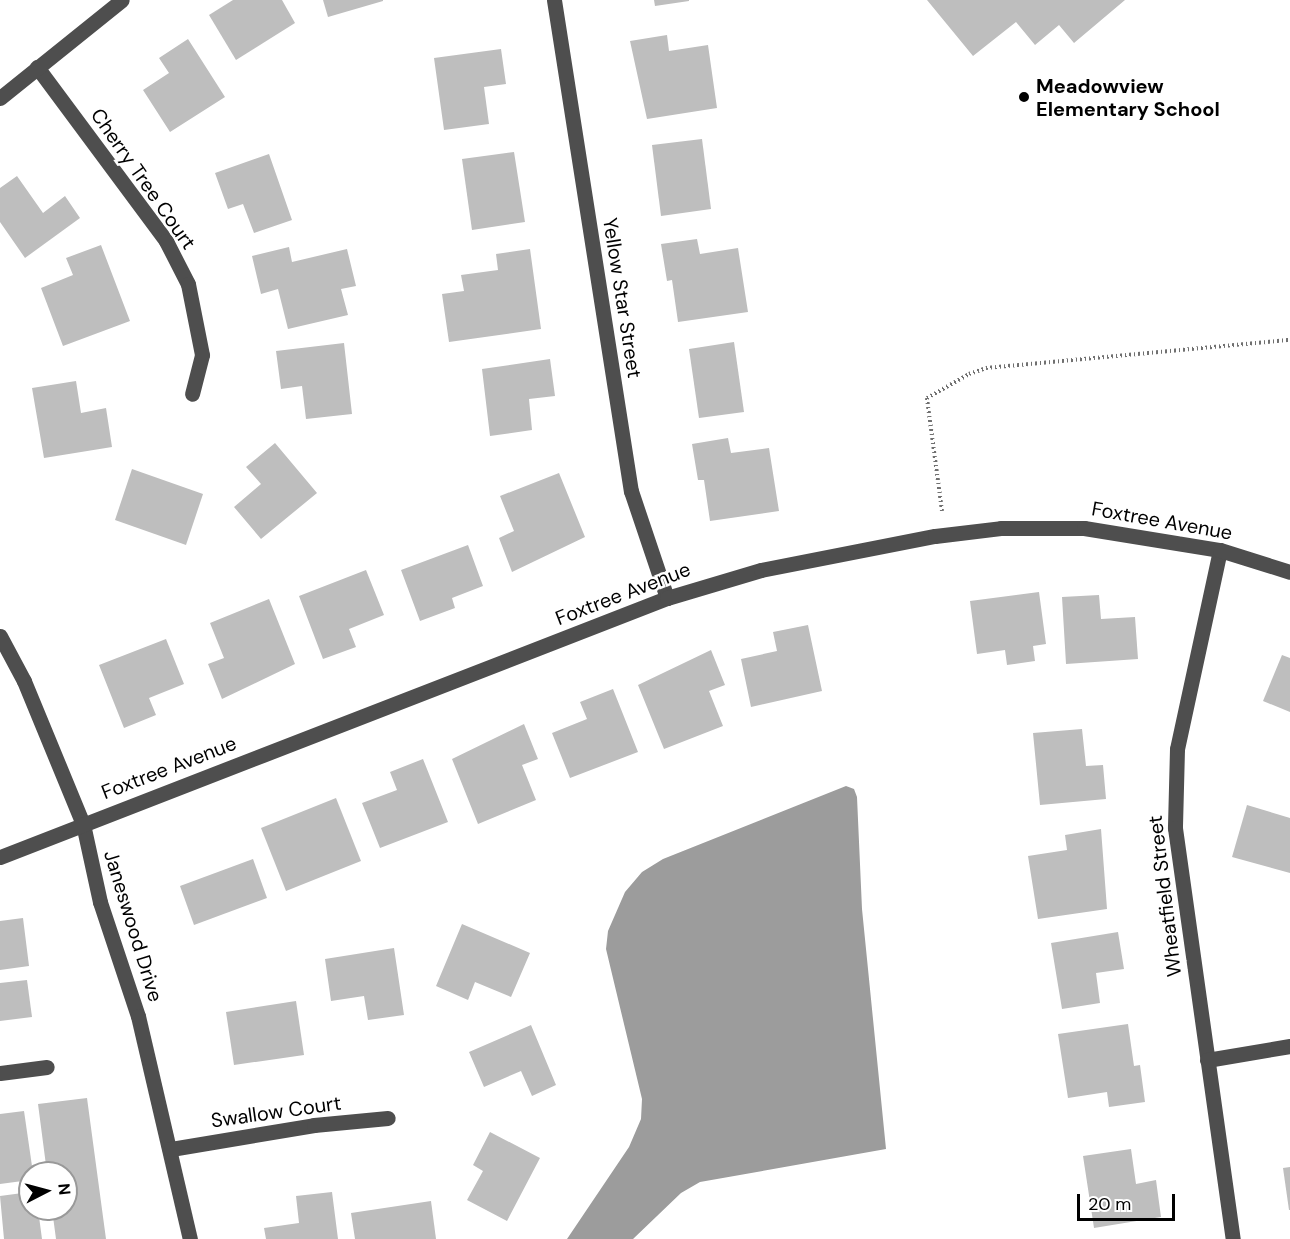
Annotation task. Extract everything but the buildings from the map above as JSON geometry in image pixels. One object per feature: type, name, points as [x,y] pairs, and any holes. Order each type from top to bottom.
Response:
[{"type":"street","points":[[0,98],[122,0]]},
{"type":"street","name":"Yellow Star Street","points":[[554,0],[631,491],[667,598]]},
{"type":"street","name":"Cherry Tree Court","points":[[37,67],[166,241],[188,284],[202,355],[192,394]]},
{"type":"street","name":"Foxtree Avenue","points":[[0,857],[667,598],[761,570],[945,535],[1001,528],[1083,528],[1220,550],[1290,572]]},
{"type":"street","name":"Wheatfield Street","points":[[1220,550],[1176,749],[1175,790],[1178,864],[1233,1239]]},
{"type":"street","name":"Janeswood Drive","points":[[0,636],[24,681],[83,824],[100,902],[138,1016],[171,1149],[190,1239]]},
{"type":"street","points":[[1207,1060],[1290,1046]]},
{"type":"street","points":[[0,1073],[47,1067]]},
{"type":"street","name":"Swallow Court","points":[[171,1149],[314,1125],[388,1119]]},
{"type":"path","points":[[945,535],[927,398],[941,390],[986,368],[1290,340]]},
{"type":"shaded area","points":[[846,786],[854,789],[857,797],[862,909],[886,1149],[700,1182],[681,1193],[633,1239],[567,1239],[629,1147],[641,1119],[642,1099],[606,949],[608,931],[625,892],[642,872],[663,859]]},
{"type":"place","name":"Meadowview Elementary School","points":[[1024,97]]}]
